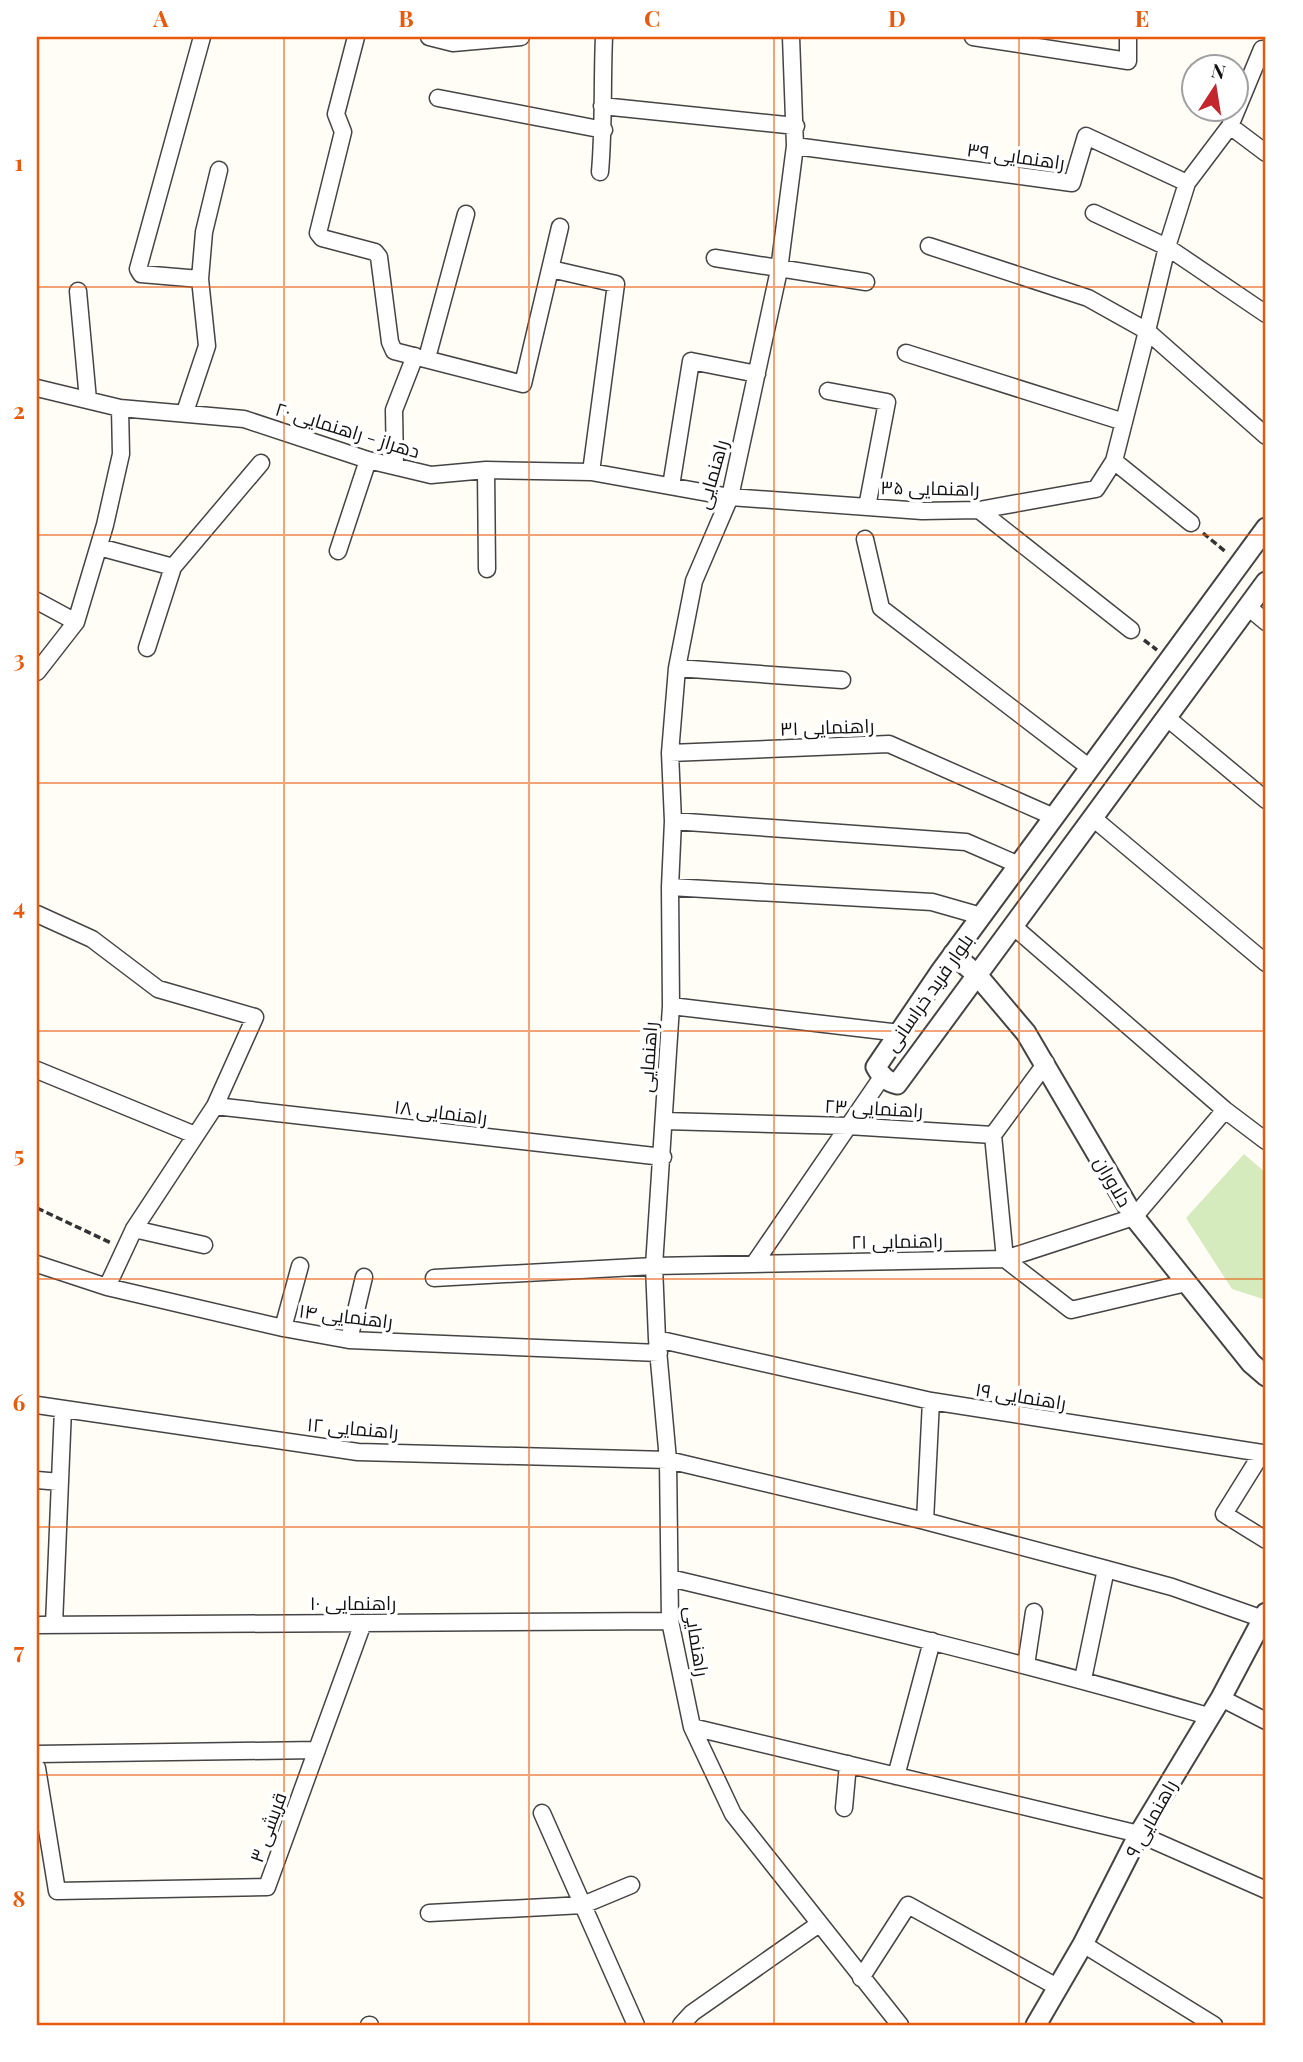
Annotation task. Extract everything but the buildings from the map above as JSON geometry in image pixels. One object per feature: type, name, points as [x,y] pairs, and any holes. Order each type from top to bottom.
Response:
[{"type":"street","points":[[200,279],[141,274],[138,269],[202,37]]},
{"type":"street","points":[[356,37],[336,114],[343,132],[318,233],[322,237],[375,252],[379,257],[394,351],[523,384],[560,227]]},
{"type":"street","points":[[429,37],[453,43],[521,37]]},
{"type":"street","points":[[600,172],[604,130],[601,106],[604,37]]},
{"type":"street","name":"راهنمایی","points":[[791,37],[795,146],[779,270],[730,497],[694,581],[677,668],[670,753],[673,821],[670,887],[671,1006],[654,1266],[668,1460],[670,1621],[692,1727],[733,1814],[900,2025]]},
{"type":"street","points":[[973,37],[1128,61],[1128,37]]},
{"type":"street","points":[[1147,331],[1167,247],[1187,183],[1230,126],[1262,46]]},
{"type":"street","points":[[438,98],[604,130]]},
{"type":"street","points":[[601,106],[796,126]]},
{"type":"street","points":[[1230,126],[1266,153]]},
{"type":"street","name":"راهنمایی ۳۹","points":[[795,146],[1072,183],[1086,136],[1187,183]]},
{"type":"street","points":[[185,412],[207,346],[200,279],[204,232],[219,170]]},
{"type":"street","points":[[1094,213],[1167,247],[1266,314]]},
{"type":"street","points":[[395,466],[394,410],[421,357],[466,214]]},
{"type":"street","points":[[929,246],[1088,298],[1147,331],[1266,436]]},
{"type":"street","points":[[715,258],[866,282]]},
{"type":"street","points":[[551,269],[616,284],[591,472]]},
{"type":"street","points":[[78,291],[88,400]]},
{"type":"street","name":"راهنمایی ۳۵","points":[[730,497],[922,511],[979,510],[1096,489],[1114,461],[1147,331]]},
{"type":"street","points":[[906,353],[1124,422]]},
{"type":"street","points":[[671,486],[691,361],[757,374]]},
{"type":"street","name":"دهراز - راهنمایی ۲۰","points":[[37,388],[120,408],[244,419],[368,460],[431,475],[486,470],[591,472],[730,497]]},
{"type":"street","points":[[828,391],[887,402],[867,507]]},
{"type":"street","points":[[37,672],[76,622],[99,547],[121,454],[120,408]]},
{"type":"street","points":[[338,551],[368,460]]},
{"type":"street","points":[[1114,461],[1191,523]]},
{"type":"street","points":[[147,648],[173,567],[261,463]]},
{"type":"street","points":[[486,470],[487,569]]},
{"type":"street","points":[[979,510],[1131,630]]},
{"type":"street","name":"بلوار فرید خراسانی","points":[[1266,528],[953,954],[876,1068],[890,1083],[897,1084],[1266,582]]},
{"type":"street","points":[[864,539],[881,608],[1090,768]]},
{"type":"street","points":[[99,547],[173,567]]},
{"type":"street","points":[[37,601],[76,622]]},
{"type":"street","points":[[1248,607],[1266,622]]},
{"type":"street","points":[[677,668],[842,680]]},
{"type":"street","points":[[1166,718],[1266,800]]},
{"type":"street","name":"راهنمایی ۳۱","points":[[670,753],[889,744],[1054,817]]},
{"type":"street","points":[[1093,818],[1266,963]]},
{"type":"street","points":[[673,821],[966,842],[1019,865]]},
{"type":"street","points":[[670,887],[932,902],[981,916]]},
{"type":"street","points":[[37,914],[92,939],[158,989],[255,1017],[215,1106],[134,1229],[107,1287]]},
{"type":"street","points":[[1013,926],[1225,1110],[1266,1141]]},
{"type":"street","name":"دلاوران","points":[[953,954],[977,975],[1026,1032],[1134,1217],[1251,1363],[1266,1376]]},
{"type":"street","points":[[671,1006],[900,1033]]},
{"type":"street","points":[[1046,1063],[993,1135],[1005,1259],[1071,1310],[1186,1283]]},
{"type":"street","points":[[37,1070],[195,1135]]},
{"type":"street","points":[[754,1264],[882,1076]]},
{"type":"street","name":"راهنمایی ۱۸","points":[[215,1106],[663,1157]]},
{"type":"street","points":[[1134,1217],[1225,1110]]},
{"type":"street","name":"راهنمایی ۲۳","points":[[664,1121],[848,1126],[993,1135]]},
{"type":"street","name":"راهنمایی ۲۱","points":[[434,1278],[654,1266],[1005,1259],[1134,1217]]},
{"type":"street","points":[[134,1229],[204,1245]]},
{"type":"street","name":"راهنمایی ۱۴","points":[[37,1264],[107,1287],[283,1328],[349,1340],[658,1346]]},
{"type":"street","points":[[283,1328],[300,1266]]},
{"type":"street","points":[[349,1340],[364,1277]]},
{"type":"street","name":"راهنمایی ۱۹","points":[[658,1346],[931,1401],[1262,1453],[1224,1514],[1266,1540]]},
{"type":"street","points":[[925,1521],[931,1401]]},
{"type":"street","name":"راهنمایی ۱۲","points":[[37,1405],[358,1452],[668,1460],[925,1521],[1172,1587],[1265,1617]]},
{"type":"street","points":[[54,1625],[63,1409]]},
{"type":"street","points":[[37,1480],[60,1482]]},
{"type":"street","points":[[1083,1679],[1106,1569]]},
{"type":"street","points":[[670,1578],[1083,1679],[1208,1716]]},
{"type":"street","points":[[1026,1665],[1034,1612]]},
{"type":"street","name":"راهنمایی ۹","points":[[1036,2025],[1083,1944],[1139,1834],[1221,1698],[1265,1617]]},
{"type":"street","name":"راهنمایی ۱۰","points":[[37,1625],[670,1621]]},
{"type":"street","name":"قریشی ۳","points":[[37,1768],[57,1891],[267,1887],[363,1623]]},
{"type":"street","points":[[896,1776],[932,1641]]},
{"type":"street","points":[[1221,1698],[1266,1721]]},
{"type":"street","points":[[692,1727],[1139,1834],[1266,1890]]},
{"type":"street","points":[[37,1754],[317,1750]]},
{"type":"street","points":[[844,1808],[848,1764]]},
{"type":"street","points":[[542,1813],[636,2025]]},
{"type":"street","points":[[429,1913],[583,1905],[631,1885]]},
{"type":"street","points":[[861,1978],[908,1905],[1059,1988]]},
{"type":"street","points":[[681,2025],[692,2013],[819,1924]]},
{"type":"street","points":[[1083,1944],[1214,2025]]},
{"type":"path","points":[[1191,523],[1240,563]]},
{"type":"path","points":[[1131,630],[1170,660]]},
{"type":"path","points":[[37,1208],[123,1250]]},
{"type":"green space","points":[[1244,1154],[1266,1173],[1266,1300],[1232,1289],[1186,1218]]}]
